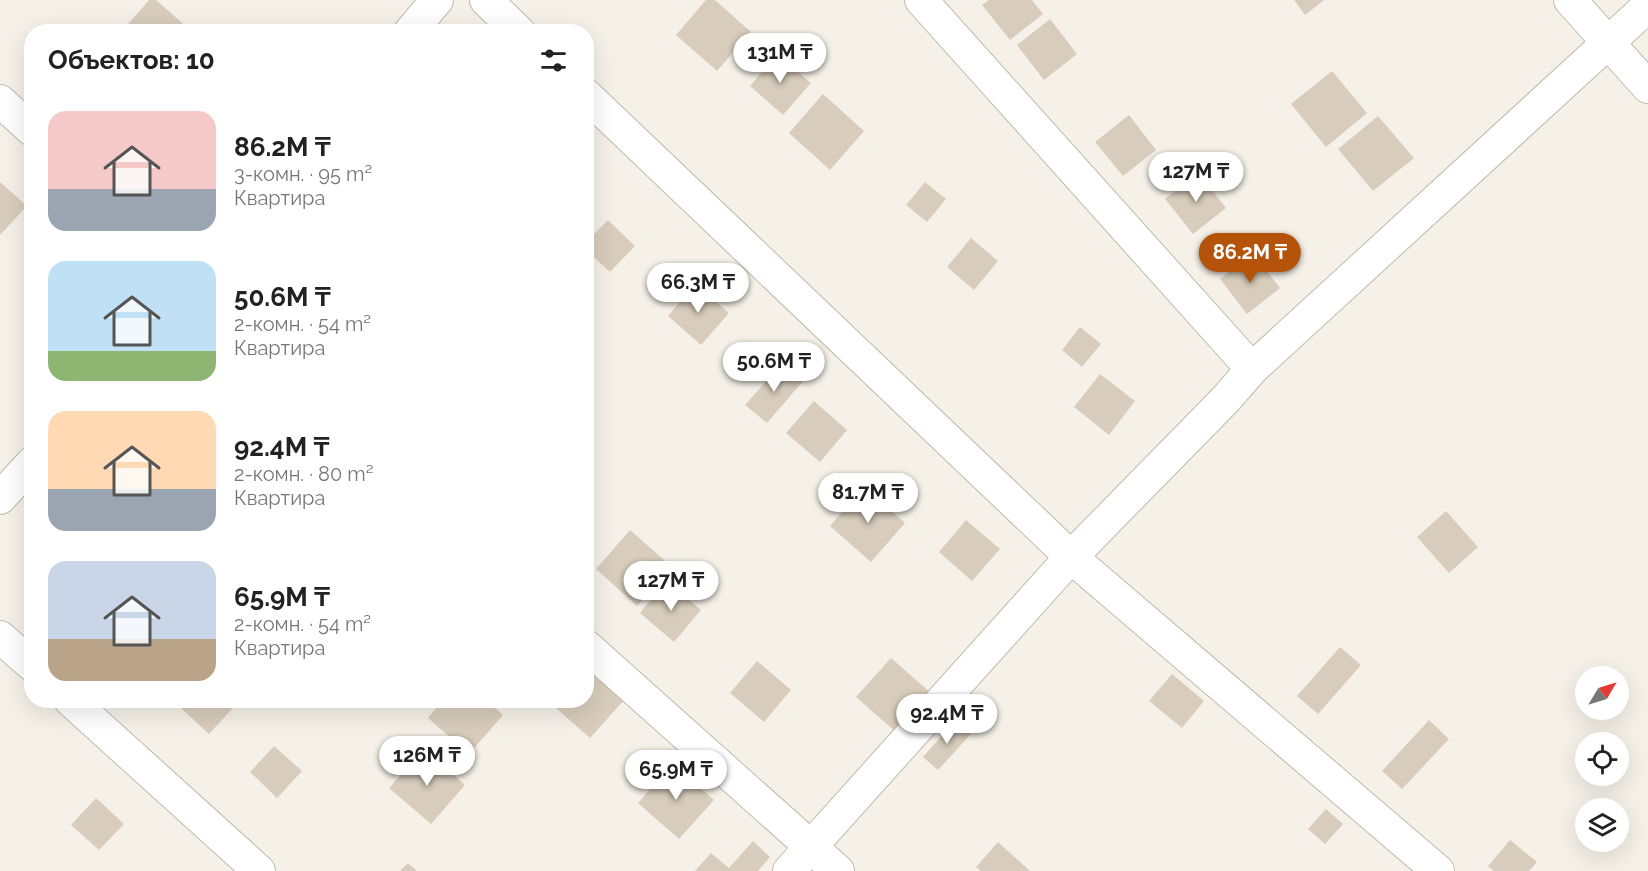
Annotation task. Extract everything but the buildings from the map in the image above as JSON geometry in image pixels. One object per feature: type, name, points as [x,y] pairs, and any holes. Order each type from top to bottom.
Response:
[{"type":"street","points":[[417,24],[437,0]]},
{"type":"street","points":[[486,0],[511,24]]},
{"type":"street","points":[[921,0],[1252,369]]},
{"type":"street","points":[[1570,0],[1648,87]]},
{"type":"street","points":[[789,871],[1071,556],[1226,399],[1252,369],[1648,6]]},
{"type":"street","points":[[0,101],[24,123]]},
{"type":"street","points":[[594,103],[1071,556],[1438,871]]},
{"type":"street","points":[[0,498],[24,472]]},
{"type":"street","points":[[0,637],[24,658]]},
{"type":"street","points":[[594,653],[837,871]]},
{"type":"street","points":[[79,708],[259,871]]}]
